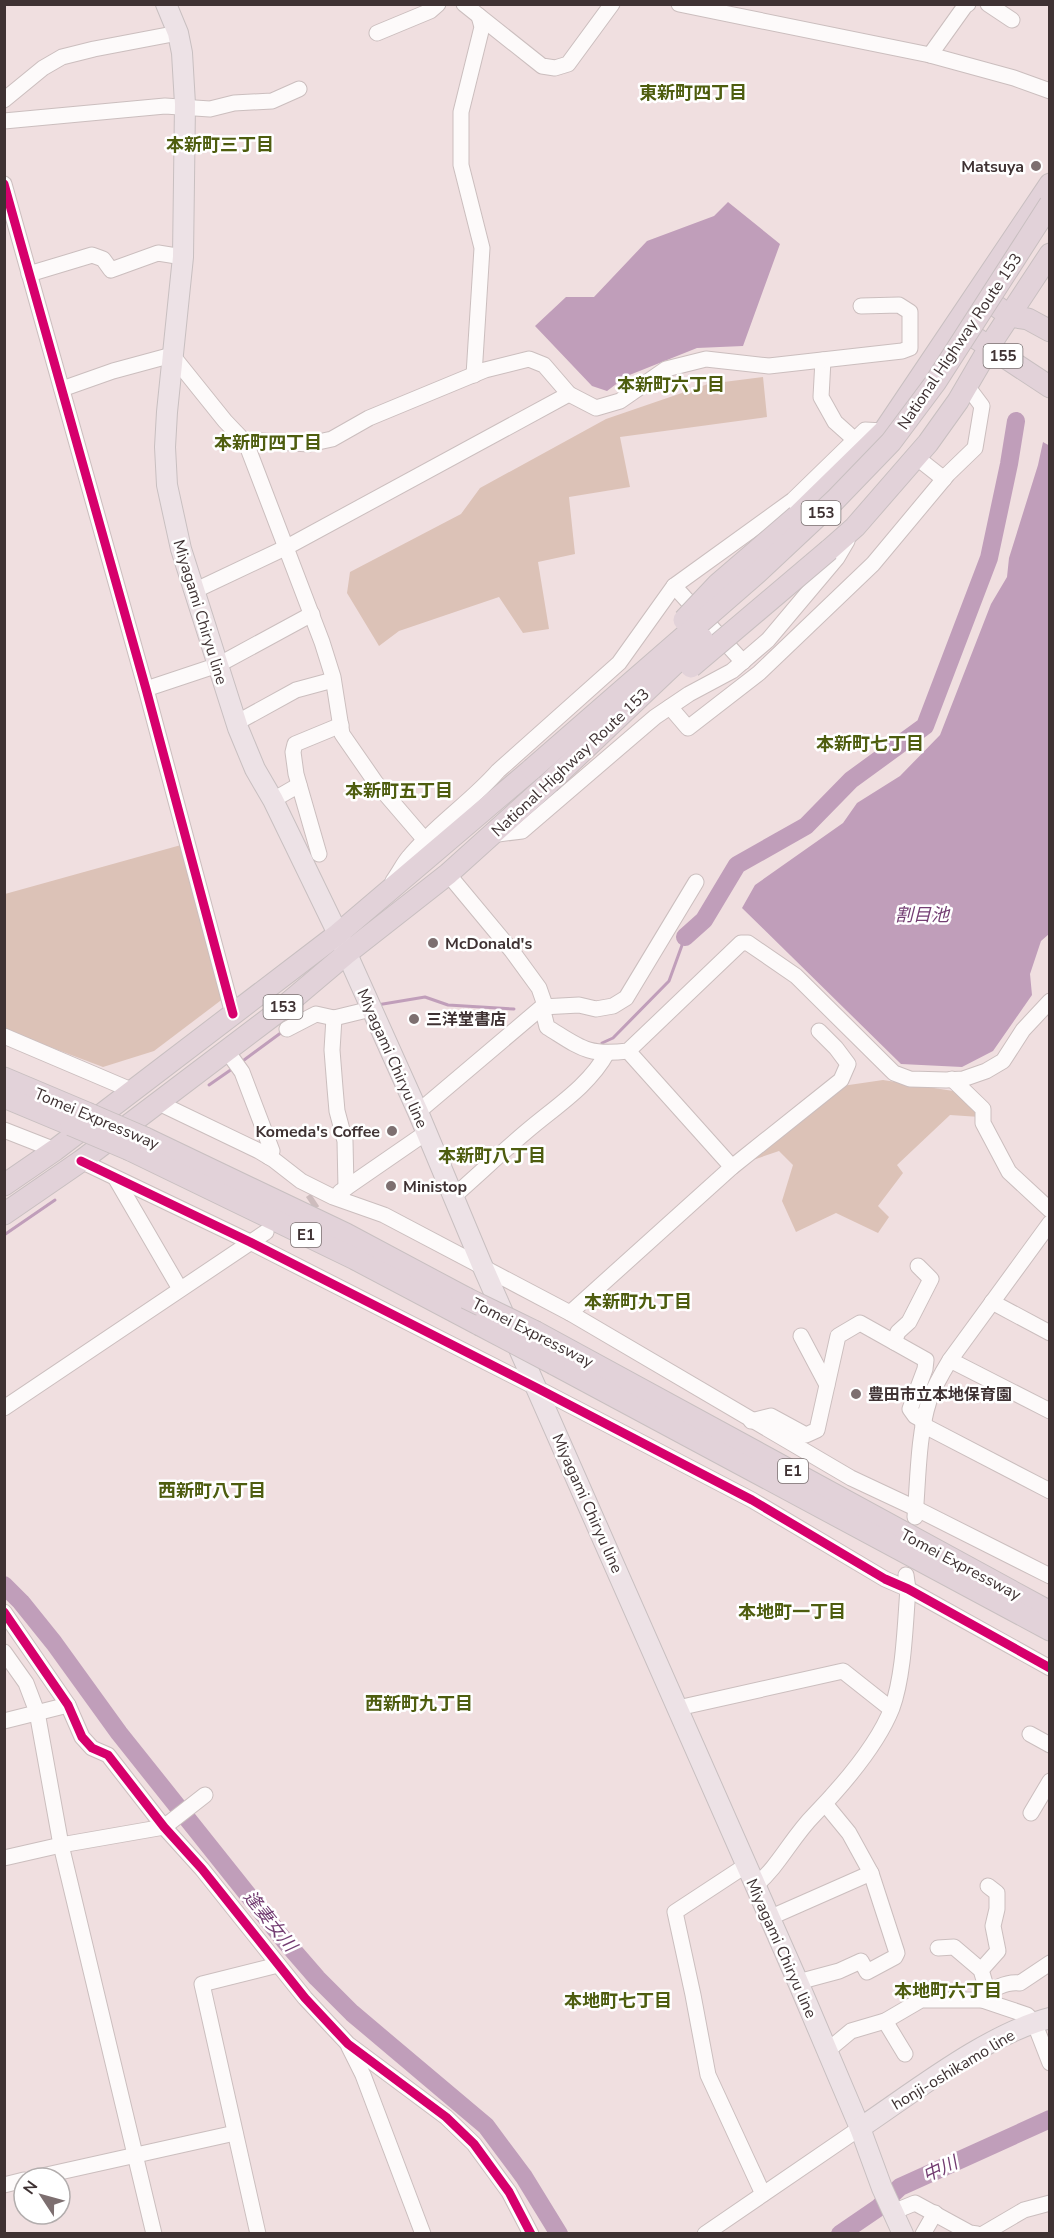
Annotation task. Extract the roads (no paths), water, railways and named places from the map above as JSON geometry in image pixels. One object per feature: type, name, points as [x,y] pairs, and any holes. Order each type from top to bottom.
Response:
[{"type":"highway","name":"153","points":[[532,769],[550,744],[643,663],[718,584],[796,516],[884,432],[1050,184]]},
{"type":"highway","name":"National Highway Route 153","points":[[4,1185],[55,1150],[338,934],[757,573],[835,500],[891,442],[935,383],[1050,204]]},
{"type":"highway","name":"National Highway Route 153","points":[[4,1214],[159,1103],[275,1014],[346,954],[448,874],[549,783],[726,616],[799,552],[900,451],[944,391],[1050,225]]},
{"type":"highway","name":"153","points":[[549,783],[565,776],[855,527],[928,443],[967,386],[1050,254]]},
{"type":"highway","name":"155","points":[[1029,286],[1028,299],[1035,317],[1046,329]]},
{"type":"highway","name":"155","points":[[978,293],[1010,315],[1028,320],[1046,329]]},
{"type":"highway","name":"155","points":[[956,325],[1050,387]]},
{"type":"highway","name":"Tomei Expressway","points":[[4,1078],[79,1119],[346,1234],[466,1298],[536,1332],[1050,1612]]},
{"type":"highway","name":"Tomei Expressway","points":[[4,1097],[79,1119]]},
{"type":"highway","name":"Tomei Expressway","points":[[138,1144],[1050,1630]]},
{"type":"highway","points":[[835,1495],[1050,1601]]},
{"type":"main road","name":"Miyagami Chiryu line","points":[[166,4],[178,33],[182,53],[184,107],[183,257],[165,447],[167,485],[181,549],[236,723],[255,769],[273,800],[338,934],[427,1132],[482,1265],[798,1982],[903,2234]]},
{"type":"main road","name":"honji-oshikamo line","points":[[860,2127],[961,2061],[1042,2020]]},
{"type":"street","points":[[377,33],[430,11],[438,4]]},
{"type":"street","points":[[464,4],[542,66],[555,68],[568,64],[612,4]]},
{"type":"street","points":[[679,4],[930,55],[1014,78],[1050,91]]},
{"type":"street","points":[[930,55],[968,4]]},
{"type":"street","points":[[988,4],[1012,20]]},
{"type":"street","points":[[474,375],[482,248],[461,165],[461,112],[482,27],[479,16]]},
{"type":"street","points":[[4,100],[43,68],[62,57],[178,33]]},
{"type":"street","points":[[4,121],[165,106],[210,109],[234,103],[272,101],[299,89]]},
{"type":"street","points":[[4,184],[146,689],[233,1014]]},
{"type":"street","points":[[29,274],[92,255],[103,259],[111,270],[158,253],[183,257]]},
{"type":"street","points":[[246,444],[261,441],[309,444],[332,439],[369,418],[474,375],[507,363],[529,359],[544,365],[569,393],[596,408],[620,401],[666,369],[706,359],[769,366],[902,351],[910,348],[910,312],[899,305],[861,306]]},
{"type":"street","points":[[62,389],[113,371],[172,355],[246,444],[312,614],[333,680],[342,734],[363,766],[425,840]]},
{"type":"street","points":[[823,360],[821,397],[834,422],[854,440]]},
{"type":"street","points":[[670,707],[688,728],[759,673],[873,564],[944,479],[975,448],[982,406],[967,386]]},
{"type":"street","points":[[194,591],[287,547],[569,393]]},
{"type":"street","points":[[387,891],[409,858],[425,840],[619,663],[675,586],[794,500],[865,430],[884,432]]},
{"type":"street","points":[[916,457],[944,479]]},
{"type":"street","points":[[491,835],[522,831],[636,733],[670,707],[732,671],[743,662],[768,640],[837,558],[855,527]]},
{"type":"street","points":[[675,586],[743,662]]},
{"type":"street","points":[[146,689],[218,665],[312,614]]},
{"type":"street","points":[[236,723],[296,690],[333,680]]},
{"type":"street","points":[[319,854],[299,785],[293,752],[296,744],[341,725]]},
{"type":"street","points":[[273,800],[299,785]]},
{"type":"street","points":[[448,874],[512,951],[539,988],[547,1027],[594,1053],[628,1051],[741,943],[748,943],[796,976],[894,1073],[910,1079],[963,1079],[986,1071],[1003,1061],[1023,1030],[1050,1001]]},
{"type":"street","points":[[418,1112],[544,1008],[579,1005],[596,1009],[613,1006],[626,998],[696,882]]},
{"type":"street","points":[[287,1029],[316,1014],[334,1018],[371,1009]]},
{"type":"street","points":[[334,1018],[332,1050],[337,1111],[345,1141],[346,1188]]},
{"type":"street","points":[[570,1313],[732,1167],[841,1080],[848,1064],[836,1047],[819,1031]]},
{"type":"street","points":[[6,1038],[131,1090]]},
{"type":"street","points":[[226,1051],[242,1072],[272,1151],[269,1157]]},
{"type":"street","points":[[628,1051],[732,1167]]},
{"type":"street","points":[[454,1196],[555,1110],[598,1068],[607,1053]]},
{"type":"street","points":[[952,1079],[983,1109],[983,1123],[1009,1172],[1050,1210]]},
{"type":"street","points":[[159,1103],[269,1157],[301,1181],[333,1197],[384,1215],[482,1265],[570,1313],[851,1479],[915,1513],[1050,1576]]},
{"type":"street","points":[[4,1130],[55,1150]]},
{"type":"street","points":[[315,1200],[333,1197],[427,1132]]},
{"type":"street","points":[[81,1161],[250,1242],[752,1500],[885,1579],[907,1582],[1050,1668]]},
{"type":"street","points":[[116,1179],[180,1290]]},
{"type":"street","points":[[915,1513],[928,1402],[950,1360],[1050,1223]]},
{"type":"street","points":[[4,1408],[266,1232]]},
{"type":"street","points":[[894,1342],[898,1332],[909,1322],[931,1279],[918,1266]]},
{"type":"street","points":[[992,1302],[1050,1333]]},
{"type":"street","points":[[751,1421],[771,1416],[806,1435],[817,1430],[838,1336],[861,1323],[926,1360],[925,1369],[910,1409],[915,1416],[1050,1491]]},
{"type":"street","points":[[801,1336],[827,1385]]},
{"type":"street","points":[[950,1360],[1050,1411]]},
{"type":"street","points":[[755,1886],[766,1878],[813,1815],[826,1805],[869,1749],[891,1709],[896,1694],[907,1582]]},
{"type":"street","points":[[4,1612],[68,1705],[82,1737],[92,1748],[108,1755],[305,1998],[348,2044],[446,2117],[474,2144],[509,2192],[531,2234]]},
{"type":"street","points":[[4,1642],[19,1632]]},
{"type":"street","points":[[4,1652],[26,1683],[37,1712],[61,1845],[154,2234]]},
{"type":"street","points":[[678,1708],[843,1671],[891,1709]]},
{"type":"street","points":[[4,1721],[68,1705]]},
{"type":"street","points":[[1030,1734],[1050,1745]]},
{"type":"street","points":[[1031,1813],[1050,1781]]},
{"type":"street","points":[[4,1858],[166,1825],[201,1798]]},
{"type":"street","points":[[798,1982],[839,1971],[861,1961],[867,1972],[897,1953],[871,1873],[849,1833],[826,1805]]},
{"type":"street","points":[[745,1866],[675,1912],[708,2075],[763,2194]]},
{"type":"street","points":[[769,1918],[871,1873]]},
{"type":"street","points":[[981,1970],[998,1951],[993,1926],[997,1909],[997,1893],[988,1886]]},
{"type":"street","points":[[938,1948],[954,1947],[981,1970],[985,1997]]},
{"type":"street","points":[[985,1997],[1010,1981],[1020,1983],[1050,1963]]},
{"type":"street","points":[[258,2234],[202,1984],[278,1965]]},
{"type":"street","points":[[827,2051],[851,2031],[885,2021],[921,2000],[985,1997],[1042,2020],[1050,2063]]},
{"type":"street","points":[[885,2021],[904,2054]]},
{"type":"street","points":[[348,2044],[363,2075],[423,2234]]},
{"type":"street","points":[[705,2234],[860,2127]]},
{"type":"street","points":[[72,2169],[235,2133]]},
{"type":"street","points":[[892,2210],[915,2203],[970,2233],[977,2234]]},
{"type":"street","points":[[983,2234],[1024,2210],[1050,2203]]},
{"type":"street","points":[[923,2234],[935,2213]]},
{"type":"water","points":[[728,202],[780,244],[743,346],[697,348],[627,376],[607,391],[592,386],[535,326],[566,297],[594,297],[647,241],[714,216]]},
{"type":"water","name":"割目池","points":[[1043,442],[1050,446],[1049,934],[1041,941],[1030,974],[1032,995],[993,1051],[962,1067],[901,1064],[742,908],[755,885],[843,823],[857,803],[900,776],[940,735],[991,604],[1007,577],[1009,558]]},
{"type":"waterway","name":"割目池","points":[[1016,421],[1019,415]]},
{"type":"waterway","name":"割目池","points":[[685,937],[704,920],[737,865],[806,826],[851,780],[925,726],[989,558],[1016,421]]},
{"type":"waterway","points":[[602,1043],[613,1038],[669,981],[685,937]]},
{"type":"waterway","points":[[377,1005],[425,997],[448,1005],[514,1009]]},
{"type":"waterway","points":[[240,1063],[282,1032]]},
{"type":"waterway","points":[[209,1085],[232,1069]]},
{"type":"waterway","points":[[4,1235],[55,1200]]},
{"type":"waterway","name":"逢妻女川","points":[[4,1585],[54,1643],[119,1733],[284,1940],[352,2013],[486,2126],[524,2177],[559,2234]]},
{"type":"waterway","name":"中川","points":[[840,2234],[878,2208],[900,2187],[1050,2119]]},
{"type":"tunnel","points":[[291,1216],[315,1200]]},
{"type":"place","name":"Matsuya","points":[[1036,166]]},
{"type":"place","name":"McDonald's","points":[[433,943]]},
{"type":"place","name":"三洋堂書店","points":[[414,1019]]},
{"type":"place","name":"Komeda's Coffee","points":[[392,1131]]},
{"type":"place","name":"Ministop","points":[[391,1186]]},
{"type":"place","name":"豊田市立本地保育園","points":[[856,1394]]},
{"type":"district","name":"東新町四丁目","points":[[693,93]]},
{"type":"district","name":"本新町三丁目","points":[[220,145]]},
{"type":"district","name":"本新町六丁目","points":[[671,385]]},
{"type":"district","name":"本新町四丁目","points":[[268,443]]},
{"type":"district","name":"本新町七丁目","points":[[870,744]]},
{"type":"district","name":"本新町五丁目","points":[[399,791]]},
{"type":"district","name":"本新町八丁目","points":[[492,1156]]},
{"type":"district","name":"本新町九丁目","points":[[638,1302]]},
{"type":"district","name":"西新町八丁目","points":[[212,1491]]},
{"type":"district","name":"本地町一丁目","points":[[792,1612]]},
{"type":"district","name":"西新町九丁目","points":[[419,1704]]},
{"type":"district","name":"本地町六丁目","points":[[948,1991]]},
{"type":"district","name":"本地町七丁目","points":[[618,2001]]}]
